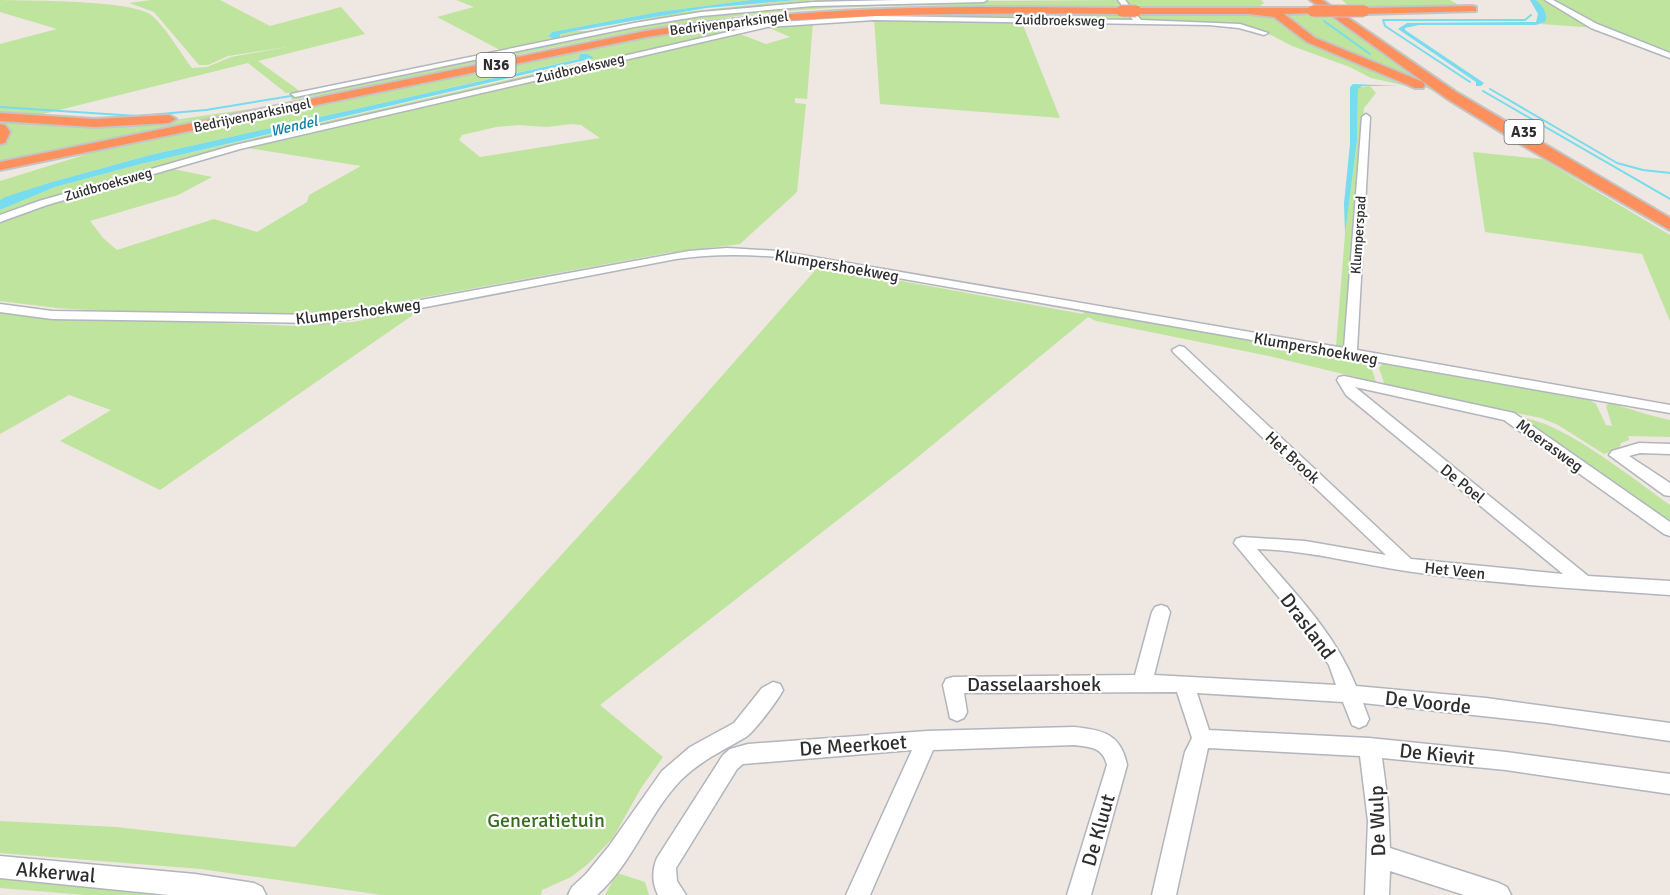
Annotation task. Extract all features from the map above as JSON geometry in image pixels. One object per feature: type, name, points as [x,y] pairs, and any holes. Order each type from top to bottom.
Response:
[{"type":"highway","points":[[1137,12],[1262,7],[1267,5],[1263,0]]},
{"type":"highway","name":"A35","points":[[1326,0],[1490,111],[1670,216]]},
{"type":"highway","name":"A35","points":[[1337,0],[1383,40]]},
{"type":"highway","name":"Bedrijvenparksingel","points":[[1137,12],[1313,7],[1363,10],[1461,4]]},
{"type":"highway","name":"Bedrijvenparksingel","points":[[0,165],[634,37],[741,19],[874,11],[1121,7]]},
{"type":"highway","name":"Bedrijvenparksingel","points":[[0,165],[652,31],[740,17],[863,9],[1121,7],[1137,12],[1249,11],[1313,7]]},
{"type":"highway","name":"A35","points":[[1313,7],[1527,142],[1670,225]]},
{"type":"highway","name":"A35","points":[[1249,11],[1277,14],[1311,40],[1418,84],[1527,142]]},
{"type":"highway","name":"N36","points":[[0,117],[95,123],[142,122],[199,116],[335,95]]},
{"type":"highway","name":"N36","points":[[0,179],[59,160],[206,124]]},
{"type":"highway","points":[[0,128],[3,132],[0,140]]},
{"type":"street","name":"Zuidbroeksweg","points":[[295,94],[644,23],[740,9],[813,2],[984,0]]},
{"type":"street","points":[[1548,0],[1594,26],[1670,56]]},
{"type":"street","name":"Zuidbroeksweg","points":[[0,219],[34,206],[238,147],[767,25],[874,18],[1137,12]]},
{"type":"street","points":[[1137,12],[1217,23],[1264,33]]},
{"type":"street","name":"Klumperspad","points":[[1350,354],[1366,117]]},
{"type":"street","name":"Klumpershoekweg","points":[[0,308],[63,315],[321,319],[385,310],[676,256],[712,251],[743,251],[777,254],[1670,409]]},
{"type":"street","name":"Het Brook","points":[[1179,350],[1407,565]]},
{"type":"street","name":"Moerasweg","points":[[1344,380],[1509,416],[1670,530]]},
{"type":"street","name":"De Poel","points":[[1344,380],[1351,392],[1562,563],[1584,584]]},
{"type":"street","points":[[1670,449],[1639,448],[1617,455],[1670,491]]},
{"type":"street","name":"Het Veen","points":[[1242,543],[1285,545],[1407,565],[1584,584],[1670,588]]},
{"type":"street","name":"Drasland","points":[[1242,543],[1302,613],[1337,662],[1359,719]]},
{"type":"street","points":[[1142,684],[1161,612]]},
{"type":"street","points":[[1164,895],[1195,752],[1202,739],[1184,684]]},
{"type":"street","name":"De Voorde","points":[[1184,684],[1351,694],[1577,717],[1670,732]]},
{"type":"street","name":"Dasselaarshoek","points":[[957,712],[953,685],[1184,684]]},
{"type":"street","points":[[580,895],[597,880],[670,777],[693,757],[742,727],[763,699],[773,690]]},
{"type":"street","name":"De Meerkoet","points":[[674,895],[665,886],[665,866],[730,762],[737,756],[760,752],[927,741],[1074,736],[1098,738],[1115,753],[1116,765]]},
{"type":"street","name":"De Kievit","points":[[1202,739],[1369,747],[1506,761],[1670,784]]},
{"type":"street","points":[[858,895],[927,741]]},
{"type":"street","name":"De Wulp","points":[[1369,747],[1376,778],[1379,856],[1377,895]]},
{"type":"street","name":"De Kluut","points":[[1079,895],[1116,765]]},
{"type":"street","points":[[1379,856],[1499,895]]},
{"type":"street","name":"Akkerwal","points":[[0,867],[195,886],[254,895]]},
{"type":"green space","points":[[0,0],[98,3],[148,13],[166,31],[192,68],[207,67],[231,57],[287,47],[228,56],[208,65],[199,65],[154,12],[129,3],[151,0],[220,0],[270,26],[341,7],[365,34],[258,61],[301,92],[286,93],[248,63],[31,117],[0,116],[0,44],[57,29],[0,12]]},
{"type":"green space","points":[[456,0],[751,0],[658,12],[552,32],[548,35],[552,38],[561,37],[560,34],[589,31],[674,13],[796,0],[810,0],[811,3],[723,11],[843,2],[814,0],[934,0],[851,2],[1118,0],[1124,7],[883,6],[738,16],[626,33],[292,100],[290,95],[635,26],[718,12],[638,24],[502,51],[437,17],[474,7]]},
{"type":"green space","points":[[1123,0],[1261,0],[1264,3],[1250,7],[1128,7]]},
{"type":"green space","points":[[1342,0],[1450,0],[1457,4],[1457,7],[1351,8]]},
{"type":"green space","points":[[1536,0],[1546,0],[1597,28],[1541,24],[1545,22],[1546,13]]},
{"type":"green space","points":[[1553,0],[1670,0],[1670,53],[1601,27]]},
{"type":"green space","points":[[1281,12],[1324,13],[1449,99],[1409,79],[1311,37]]},
{"type":"green space","points":[[844,13],[1128,13],[1132,19],[867,17],[766,24],[237,146],[62,193],[0,217],[0,210],[55,187],[137,165],[594,60],[581,58],[150,155],[52,182],[0,200],[0,181],[97,151],[669,32]]},
{"type":"green space","points":[[1132,13],[1272,14],[1295,31],[1416,86],[1371,78],[1350,67],[1292,46],[1265,32],[1217,22],[1145,21]]},
{"type":"green space","points":[[874,18],[1021,20],[1060,118],[880,104]]},
{"type":"green space","points":[[813,21],[807,99],[795,98],[795,103],[806,104],[797,192],[740,244],[667,253],[338,313],[273,316],[106,311],[0,301],[0,221],[29,208],[168,168],[212,177],[178,195],[90,221],[103,238],[117,250],[214,219],[257,232],[307,202],[309,195],[361,166],[247,148],[737,33],[766,44],[790,37],[765,26]],"holes":[[[581,125],[600,138],[480,157],[459,140],[462,135],[496,127]]]},
{"type":"green space","points":[[1370,86],[1376,93],[1364,108],[1346,346],[1336,346],[1345,234],[1357,141],[1358,89]]},
{"type":"green space","points":[[286,104],[0,161],[0,117],[166,121]]},
{"type":"green space","points":[[1473,152],[1542,159],[1670,235],[1670,321],[1642,254],[1485,232]]},
{"type":"green space","name":"Generatietuin","points":[[819,266],[1083,314],[1084,310],[1366,360],[1370,363],[1376,382],[1269,356],[1096,321],[1088,317],[907,466],[600,705],[663,757],[641,788],[613,838],[588,864],[571,877],[542,890],[541,895],[382,895],[201,869],[0,853],[0,821],[116,827],[295,847],[637,472]]},
{"type":"green space","points":[[423,308],[160,490],[60,441],[111,410],[69,395],[0,434],[0,311],[48,316],[295,326],[353,322]]},
{"type":"green space","points":[[1387,363],[1588,399],[1596,404],[1606,425],[1612,426],[1606,406],[1609,403],[1670,420],[1670,437],[1628,436],[1629,440],[1621,443],[1619,449],[1604,454],[1558,425],[1541,418],[1385,386],[1379,368],[1382,364]]},
{"type":"green space","points":[[1519,418],[1554,428],[1618,467],[1670,505],[1670,525]]},
{"type":"green space","points":[[617,873],[645,882],[649,895],[605,895]]},
{"type":"green space","points":[[0,877],[177,895],[86,895],[0,888]]},
{"type":"water","points":[[751,0],[797,0],[706,8],[560,34],[560,38],[548,36],[552,32],[658,12]]},
{"type":"water","points":[[1530,0],[1536,0],[1543,7],[1545,22],[1536,25],[1419,25],[1405,28],[1484,83],[1481,86],[1476,86],[1476,82],[1398,29],[1407,23],[1536,22],[1538,14]]},
{"type":"water","name":"Wendel","points":[[580,54],[587,54],[594,58],[137,165],[55,187],[0,210],[0,200],[5,197],[150,155],[579,59]]},
{"type":"water","points":[[1353,84],[1399,86],[1362,86],[1358,89],[1357,141],[1345,234],[1344,203],[1350,144],[1350,87]]},
{"type":"waterway","points":[[1470,82],[1385,26],[1383,20],[1525,20],[1531,15]]},
{"type":"waterway","points":[[1324,21],[1370,54]]},
{"type":"waterway","points":[[493,56],[555,44]]},
{"type":"waterway","points":[[1490,89],[1617,163],[1643,170],[1670,173]]},
{"type":"waterway","points":[[1483,91],[1670,199]]},
{"type":"waterway","points":[[0,107],[137,116],[206,110],[297,95]]}]
